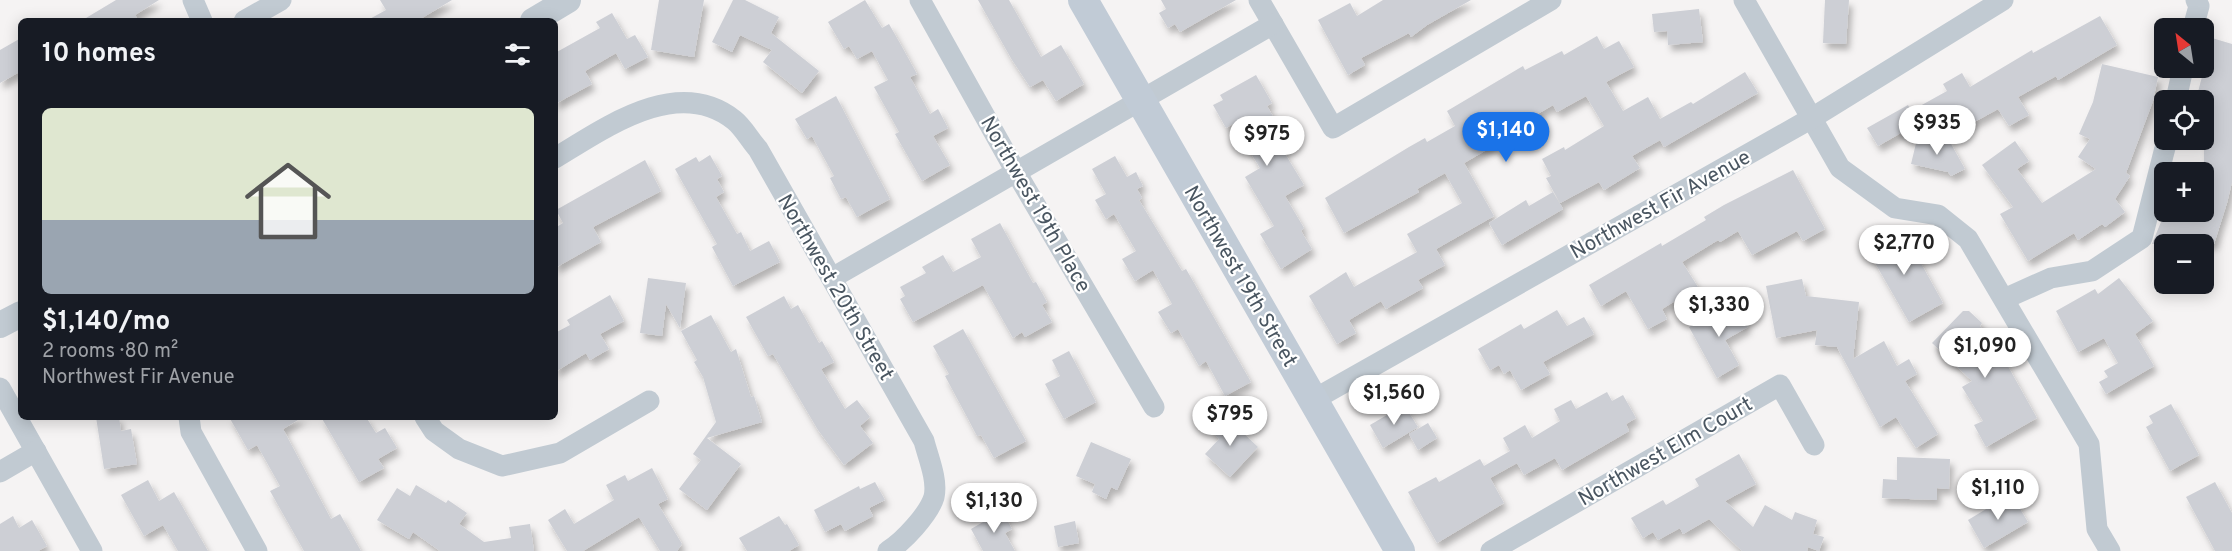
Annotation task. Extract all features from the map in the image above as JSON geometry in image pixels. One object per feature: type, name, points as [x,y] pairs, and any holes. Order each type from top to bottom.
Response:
[{"type":"main road","name":"Northwest 19th Street","points":[[1083,0],[1400,551]]},
{"type":"street","points":[[193,0],[201,18]]},
{"type":"street","points":[[249,18],[281,0]]},
{"type":"street","points":[[538,18],[568,0]]},
{"type":"street","name":"Northwest 19th Place","points":[[920,0],[1016,172],[1154,407]]},
{"type":"street","points":[[1259,0],[1333,128],[1551,0]]},
{"type":"street","points":[[1744,0],[1840,168],[1895,208],[1938,215],[1968,239],[2089,444],[2097,529],[2110,551]]},
{"type":"street","name":"Northwest Fir Avenue","points":[[1313,400],[1812,118],[2003,0]]},
{"type":"street","points":[[2196,0],[2199,6],[2196,18]]},
{"type":"street","points":[[832,278],[1273,24]]},
{"type":"street","name":"Northwest 20th Street","points":[[558,156],[630,114],[666,104],[700,103],[734,120],[758,149],[924,441],[932,470],[934,497],[918,522],[898,545],[888,551]]},
{"type":"street","points":[[2004,299],[2051,278],[2092,271],[2142,238],[2164,150]]},
{"type":"street","points":[[0,325],[18,316]]},
{"type":"street","name":"Northwest Elm Court","points":[[1491,551],[1780,385],[1814,445]]},
{"type":"street","points":[[0,388],[18,420]]},
{"type":"street","points":[[427,420],[434,431],[459,449],[502,466],[560,453],[650,401]]},
{"type":"street","points":[[18,420],[92,551]]},
{"type":"street","points":[[189,420],[191,432],[257,551]]},
{"type":"street","points":[[0,472],[36,451]]},
{"type":"building","points":[[116,0],[159,0],[135,15],[137,18],[86,18]]},
{"type":"building","points":[[380,0],[452,0],[422,18],[371,18],[386,10]]},
{"type":"building","points":[[659,0],[704,0],[694,57],[651,50]]},
{"type":"building","points":[[733,0],[745,0],[779,17],[771,33],[819,71],[802,93],[763,62],[772,50],[740,35],[732,52],[712,42]]},
{"type":"building","points":[[865,0],[882,28],[889,24],[901,45],[917,74],[910,77],[930,114],[938,109],[948,128],[933,136],[950,165],[922,181],[895,134],[899,132],[874,87],[888,80],[872,51],[857,59],[849,46],[844,49],[828,22]]},
{"type":"building","points":[[978,0],[1009,0],[1041,57],[1061,45],[1084,84],[1056,101],[1043,80],[1030,87]]},
{"type":"building","points":[[1161,0],[1236,0],[1180,32],[1175,24],[1168,28],[1159,13],[1166,9]]},
{"type":"building","points":[[1383,0],[1471,0],[1427,25],[1411,37],[1409,33],[1361,58],[1365,65],[1348,75],[1318,20],[1350,3],[1357,16]]},
{"type":"building","points":[[1825,0],[1849,0],[1846,44],[1823,43]]},
{"type":"building","points":[[1699,9],[1703,42],[1668,45],[1667,31],[1654,32],[1652,14]]},
{"type":"building","points":[[612,13],[627,39],[635,35],[648,57],[625,69],[616,53],[585,71],[592,84],[558,102],[558,51],[600,28],[596,22]]},
{"type":"building","points":[[2100,16],[2117,45],[2058,80],[2056,76],[2018,97],[2029,115],[2009,126],[1998,109],[1967,126],[1957,109],[1919,129],[1920,122],[1878,146],[1867,128],[1908,105],[1911,111],[1947,91],[1943,84],[1962,73],[1970,87],[2032,50],[2033,53]]},
{"type":"building","points":[[1597,36],[1604,49],[1619,41],[1634,67],[1606,82],[1623,111],[1648,97],[1660,119],[1691,102],[1693,104],[1745,72],[1758,93],[1664,147],[1660,140],[1632,156],[1640,168],[1604,190],[1599,182],[1560,203],[1546,178],[1551,176],[1542,159],[1564,147],[1565,150],[1604,126],[1586,96],[1557,112],[1553,105],[1529,119],[1525,111],[1499,127],[1502,132],[1491,138],[1495,145],[1464,163],[1494,216],[1436,249],[1445,265],[1418,280],[1423,288],[1386,309],[1381,301],[1349,320],[1356,333],[1337,344],[1309,296],[1346,272],[1354,287],[1417,252],[1407,234],[1462,203],[1445,173],[1417,189],[1419,192],[1344,233],[1325,198],[1425,138],[1427,142],[1455,126],[1447,111],[1523,66],[1525,70],[1562,51],[1564,55]]},
{"type":"building","points":[[2214,39],[2232,44],[2232,182],[2214,244],[2214,234],[2156,234],[2161,222],[2214,222],[2214,162],[2204,162],[2204,150],[2214,150],[2214,90],[2199,90],[2202,78],[2214,78]]},
{"type":"building","points":[[18,40],[18,73],[0,83],[0,50]]},
{"type":"building","points":[[2102,64],[2158,78],[2153,101],[2126,173],[2130,176],[2115,199],[2125,212],[2105,227],[2102,224],[2078,240],[2074,233],[2028,261],[2000,214],[2013,207],[1982,165],[2015,141],[2029,161],[2017,169],[2042,203],[2096,169],[2078,157],[2090,139],[2079,134],[2093,102]]},
{"type":"building","points":[[1256,75],[1272,103],[1267,106],[1288,142],[1281,147],[1304,185],[1285,196],[1304,228],[1301,231],[1312,249],[1281,269],[1260,234],[1274,226],[1245,177],[1260,168],[1233,124],[1226,128],[1213,105],[1223,100],[1220,95]]},
{"type":"building","points":[[836,96],[890,199],[857,217],[846,197],[841,199],[830,178],[834,176],[812,136],[807,139],[795,119]]},
{"type":"building","points":[[1918,135],[1950,142],[1965,169],[1951,176],[1948,172],[1911,164]]},
{"type":"building","points":[[710,155],[722,176],[717,179],[724,192],[716,197],[737,234],[741,232],[750,251],[769,241],[780,262],[733,286],[712,247],[717,244],[675,169],[696,157],[699,162]]},
{"type":"building","points":[[1115,156],[1127,177],[1136,172],[1143,186],[1137,189],[1142,198],[1139,200],[1182,271],[1186,269],[1251,382],[1225,396],[1206,361],[1199,366],[1178,329],[1171,333],[1158,312],[1172,304],[1153,270],[1135,281],[1122,259],[1136,251],[1114,214],[1106,219],[1095,200],[1106,194],[1092,169]]},
{"type":"building","points":[[645,160],[661,191],[593,227],[601,242],[558,266],[558,226],[563,223],[558,209]]},
{"type":"building","points":[[1793,170],[1825,229],[1803,241],[1797,231],[1752,255],[1738,231],[1720,242],[1718,240],[1682,262],[1698,287],[1662,309],[1667,319],[1648,329],[1626,291],[1601,306],[1589,285],[1706,220],[1704,217],[1724,205]]},
{"type":"building","points":[[1553,192],[1563,209],[1502,245],[1489,223],[1526,200],[1529,206]]},
{"type":"building","points":[[1000,223],[1033,283],[1036,282],[1047,302],[1042,305],[1052,322],[1025,337],[1022,332],[1013,338],[983,285],[913,322],[900,299],[905,296],[900,287],[926,273],[922,267],[943,255],[953,272],[981,257],[971,239]]},
{"type":"building","points":[[1883,231],[1889,241],[1895,238],[1903,252],[1912,247],[1943,303],[1909,322],[1863,242]]},
{"type":"building","points":[[648,278],[686,283],[680,328],[666,304],[662,336],[640,333]]},
{"type":"building","points":[[2119,278],[2153,321],[2135,334],[2154,366],[2106,394],[2099,382],[2108,377],[2104,371],[2118,363],[2104,338],[2078,352],[2056,311],[2095,289],[2098,294]]},
{"type":"building","points":[[1802,279],[1806,296],[1859,302],[1853,359],[1884,341],[1897,366],[1909,359],[1917,374],[1905,381],[1938,434],[1916,448],[1896,417],[1880,427],[1837,347],[1815,345],[1817,330],[1776,338],[1766,286]]},
{"type":"building","points":[[610,295],[624,321],[600,334],[609,349],[590,360],[586,353],[558,370],[558,331],[570,325],[567,320]]},
{"type":"building","points":[[784,296],[791,309],[798,305],[819,343],[822,341],[834,362],[821,369],[845,409],[857,400],[870,417],[860,426],[873,443],[844,465],[818,430],[773,354],[768,356],[746,317]]},
{"type":"building","points":[[1735,303],[1748,327],[1725,340],[1739,365],[1717,378],[1689,327]]},
{"type":"building","points":[[1557,310],[1567,326],[1584,317],[1594,334],[1543,362],[1550,374],[1521,390],[1510,370],[1504,374],[1499,365],[1490,370],[1478,349],[1521,324],[1524,329]]},
{"type":"building","points":[[1963,311],[1969,311],[1982,323],[1980,326],[2002,363],[2005,361],[2037,418],[1986,447],[1974,425],[1983,421],[1962,387],[1972,381],[1932,343]]},
{"type":"building","points":[[711,315],[731,352],[736,349],[751,397],[754,396],[762,422],[707,438],[741,464],[707,510],[679,489],[701,460],[693,454],[716,422],[703,377],[694,362],[697,360],[681,331]]},
{"type":"building","points":[[963,329],[1026,441],[994,458],[981,435],[977,436],[945,376],[949,374],[933,346]]},
{"type":"building","points":[[1069,351],[1096,402],[1064,419],[1045,384],[1060,376],[1052,360]]},
{"type":"building","points":[[1607,392],[1612,401],[1623,395],[1636,418],[1626,424],[1629,431],[1562,470],[1555,458],[1524,475],[1517,463],[1490,478],[1504,503],[1437,543],[1408,492],[1436,477],[1439,482],[1480,459],[1484,466],[1510,451],[1503,438],[1525,425],[1532,438],[1560,421],[1554,409],[1571,400],[1576,409]]},
{"type":"building","points":[[2171,404],[2199,455],[2170,471],[2146,427],[2153,423],[2149,416]]},
{"type":"building","points":[[1404,405],[1418,427],[1383,448],[1370,425]]},
{"type":"building","points":[[1224,415],[1258,447],[1230,477],[1205,454],[1219,439],[1210,430]]},
{"type":"building","points":[[96,420],[119,420],[121,431],[131,429],[137,464],[104,469]]},
{"type":"building","points":[[231,420],[298,420],[283,429],[331,519],[340,514],[361,551],[304,551],[270,491],[280,486],[257,445],[248,450]]},
{"type":"building","points":[[323,420],[368,420],[376,433],[385,428],[397,448],[378,459],[384,468],[359,482]]},
{"type":"building","points":[[1428,423],[1437,438],[1418,450],[1409,434]]},
{"type":"building","points":[[1091,442],[1131,459],[1117,490],[1111,487],[1106,499],[1092,492],[1095,484],[1076,476]]},
{"type":"building","points":[[1739,454],[1756,484],[1725,501],[1753,527],[1765,505],[1792,520],[1795,512],[1817,520],[1813,534],[1824,537],[1819,551],[1808,547],[1807,551],[1742,551],[1709,519],[1683,534],[1680,528],[1658,540],[1653,532],[1643,538],[1631,518],[1663,500],[1666,505],[1699,486],[1695,479]]},
{"type":"building","points":[[1897,457],[1950,459],[1949,489],[1937,488],[1937,500],[1882,498],[1883,479],[1897,480]]},
{"type":"building","points":[[652,468],[668,499],[658,504],[682,544],[677,551],[660,551],[639,517],[583,551],[567,551],[548,520],[565,509],[574,524],[614,500],[606,485],[625,475],[628,481]]},
{"type":"building","points":[[148,480],[159,501],[174,492],[208,551],[178,551],[163,525],[144,536],[121,495]]},
{"type":"building","points":[[875,482],[885,500],[869,508],[873,516],[845,531],[841,524],[825,532],[814,510],[859,486],[860,489]]},
{"type":"building","points":[[2215,482],[2232,513],[2232,551],[2215,551],[2186,497]]},
{"type":"building","points":[[416,485],[446,503],[448,500],[467,513],[459,524],[484,542],[511,538],[509,527],[530,524],[534,551],[440,551],[413,532],[409,539],[377,520],[397,488],[410,496]]},
{"type":"building","points":[[2011,494],[2028,522],[1984,548],[1968,520]]},
{"type":"building","points":[[1002,511],[1012,529],[1005,533],[1015,551],[983,551],[971,529]]},
{"type":"building","points":[[13,516],[19,528],[32,520],[47,546],[38,551],[0,551],[0,524]]},
{"type":"building","points":[[779,516],[785,525],[787,524],[799,545],[789,551],[747,551],[739,538]]},
{"type":"building","points":[[1075,521],[1079,543],[1058,547],[1054,526]]}]
